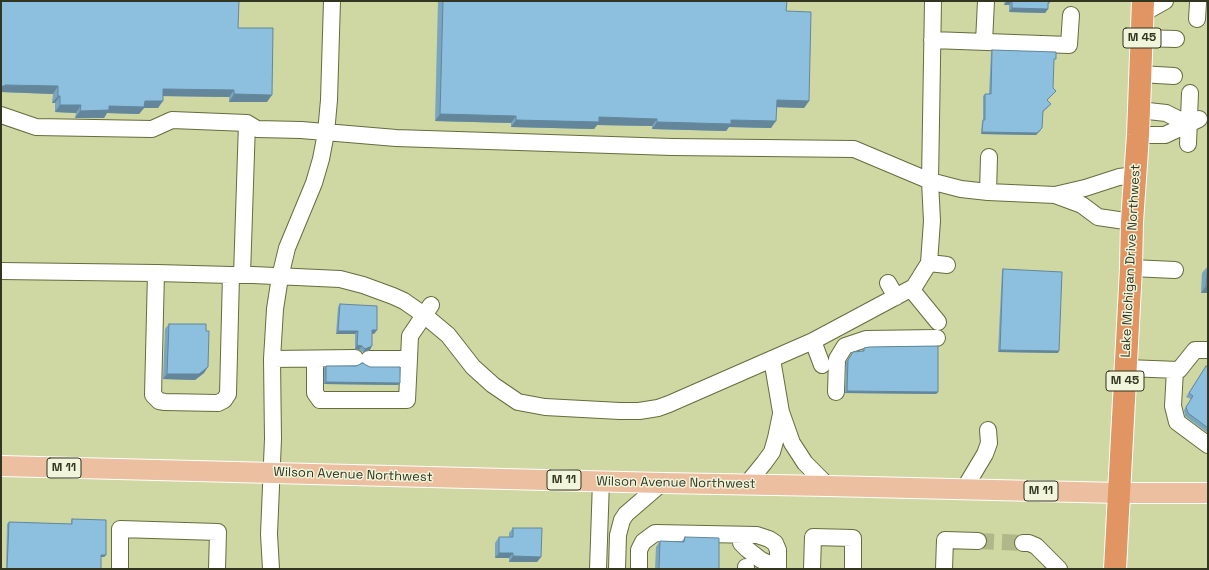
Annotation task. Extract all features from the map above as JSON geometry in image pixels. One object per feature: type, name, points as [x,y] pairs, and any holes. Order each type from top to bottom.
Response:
[{"type":"highway","name":"Lake Michigan Drive Northwest","points":[[1115,569],[1131,268],[1132,222],[1138,135],[1142,19]]},
{"type":"main road","name":"Wilson Avenue Northwest","points":[[1,466],[746,485],[1119,493],[1208,493]]},
{"type":"street","points":[[271,569],[272,359],[275,309],[280,277],[288,248],[318,171],[326,133],[330,100],[332,1]]},
{"type":"street","points":[[1,271],[236,275],[340,280],[357,278],[393,290],[404,301],[427,310],[448,336],[469,355],[493,385],[506,390],[518,402],[620,406],[639,411],[698,384],[772,359],[853,313],[896,297],[914,287],[929,263],[932,222],[930,180],[933,1]]},
{"type":"street","points":[[978,45],[986,1]]},
{"type":"street","points":[[1165,1],[1156,4],[1148,10],[1142,19],[1176,39]]},
{"type":"street","points":[[932,40],[978,45],[1071,48],[1071,15]]},
{"type":"street","points":[[1140,74],[1174,76]]},
{"type":"street","points":[[1188,144],[1194,121],[1190,93]]},
{"type":"street","points":[[1139,110],[1166,113],[1194,121]]},
{"type":"street","points":[[1,115],[36,127],[152,129],[172,120],[247,123],[257,130],[302,130],[396,138],[635,146],[854,150],[930,180],[961,189],[988,192],[1055,195],[1085,188],[1120,177],[1136,175]]},
{"type":"street","points":[[1138,135],[1165,135],[1194,121]]},
{"type":"street","points":[[156,273],[153,395],[159,401],[165,402],[218,403],[224,400],[228,394],[247,123]]},
{"type":"street","points":[[988,192],[989,158]]},
{"type":"street","points":[[1055,195],[1082,205],[1098,217],[1132,222]]},
{"type":"street","points":[[929,263],[947,265]]},
{"type":"street","points":[[1131,268],[1175,270]]},
{"type":"street","points":[[888,283],[896,297]]},
{"type":"street","points":[[911,289],[938,322]]},
{"type":"street","points":[[315,359],[315,393],[320,400],[407,400],[410,336],[427,310]]},
{"type":"street","points":[[814,335],[822,365]]},
{"type":"street","points":[[836,392],[837,359],[845,346],[866,339],[937,338]]},
{"type":"street","points":[[1126,368],[1179,370],[1195,350],[1208,350]]},
{"type":"street","points":[[272,359],[409,359]]},
{"type":"street","points":[[772,359],[781,412],[797,452],[805,463],[828,486]]},
{"type":"street","points":[[1175,370],[1173,406],[1176,422],[1208,445]]},
{"type":"street","points":[[746,485],[764,463],[774,447],[781,412]]},
{"type":"street","points":[[964,489],[986,454],[989,443],[988,430]]},
{"type":"street","points":[[598,569],[601,481]]},
{"type":"street","points":[[617,569],[618,535],[622,520],[626,514],[662,483]]},
{"type":"street","points":[[120,569],[120,528],[218,532],[217,569]]},
{"type":"street","points":[[639,569],[639,550],[643,542],[655,533],[757,535],[769,539],[775,543],[778,550],[774,568]]},
{"type":"street","points":[[812,569],[813,537],[853,538],[853,569]]},
{"type":"street","points":[[648,569],[650,546],[656,540],[726,540],[741,543],[758,541],[766,545],[772,554],[774,568]]},
{"type":"street","points":[[944,569],[945,540],[978,541]]},
{"type":"street","points":[[1023,543],[1029,543],[1036,546],[1059,569]]},
{"type":"building","points":[[1,1],[239,1],[238,28],[273,28],[272,95],[234,94],[234,90],[163,89],[163,101],[145,101],[144,107],[109,106],[109,110],[80,111],[81,105],[60,105],[58,86],[1,86]]},
{"type":"building","points":[[443,1],[787,1],[786,11],[811,12],[809,101],[777,100],[776,121],[731,120],[731,124],[657,122],[657,119],[599,117],[599,122],[516,120],[516,116],[440,114]]},
{"type":"building","points":[[1012,1],[1050,1],[1048,3],[1048,9],[1012,8]]},
{"type":"building","points":[[992,50],[1056,52],[1056,59],[1054,59],[1053,88],[1056,91],[1047,100],[1051,104],[1043,111],[1042,128],[1037,133],[982,132],[983,120],[985,120],[985,94],[991,94]]},
{"type":"building","points":[[1208,266],[1208,286],[1206,286]]},
{"type":"building","points":[[1003,269],[1062,272],[1059,351],[1000,350]]},
{"type":"building","points":[[340,304],[377,306],[377,330],[372,330],[372,346],[365,349],[362,346],[357,345],[358,331],[338,331]]},
{"type":"building","points":[[169,324],[206,324],[206,331],[209,331],[208,367],[199,374],[167,374]]},
{"type":"building","points":[[938,346],[938,392],[847,391],[848,360],[853,352],[864,351],[864,348],[869,347]]},
{"type":"building","points":[[363,363],[370,367],[400,367],[400,383],[326,382],[326,366],[356,366]]},
{"type":"building","points":[[1206,366],[1208,368],[1208,428],[1188,413],[1186,407],[1193,396],[1189,393]]},
{"type":"building","points":[[72,519],[106,520],[106,555],[101,555],[101,569],[7,569],[9,522],[72,524]]},
{"type":"building","points":[[513,528],[542,528],[541,557],[513,556],[513,553],[499,553],[499,537],[513,537]]},
{"type":"building","points":[[685,537],[719,538],[719,569],[659,569],[660,541],[684,542]]},
{"type":"tunnel","points":[[978,541],[1023,543]]}]
